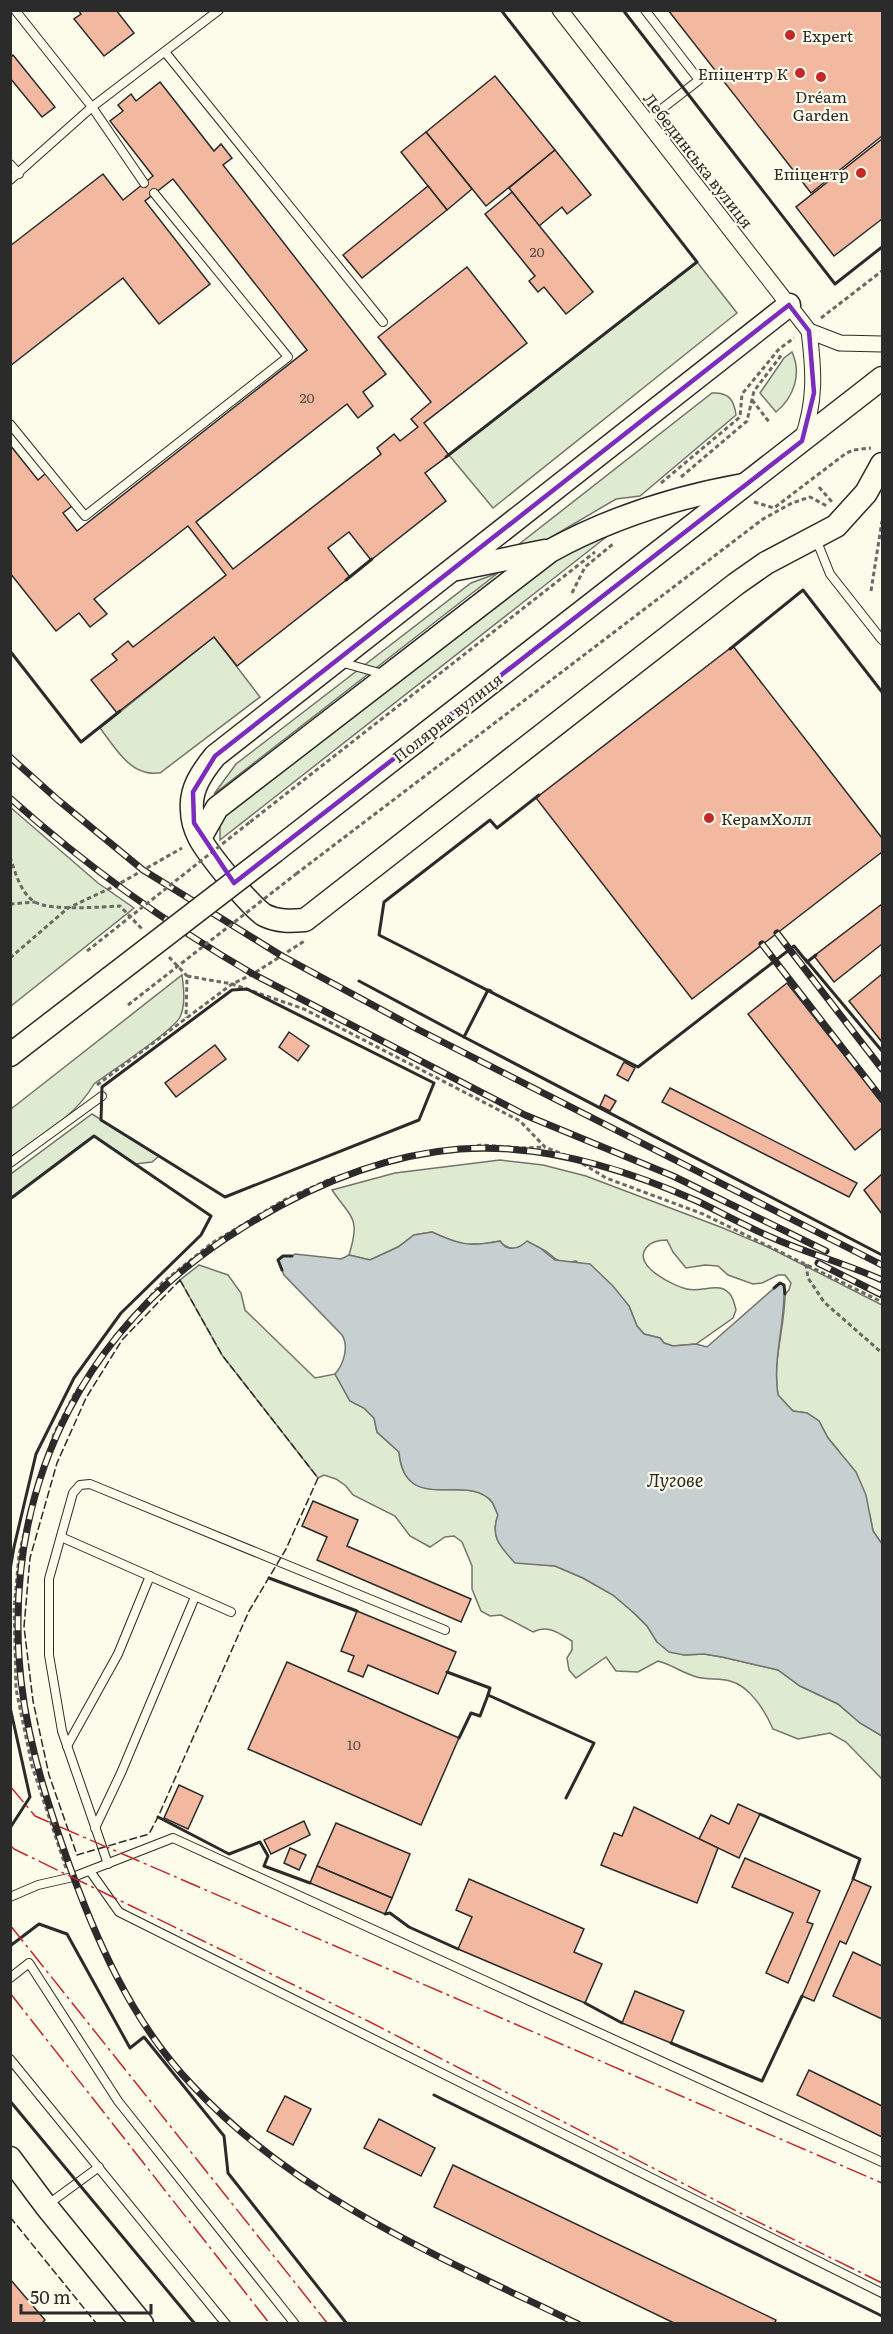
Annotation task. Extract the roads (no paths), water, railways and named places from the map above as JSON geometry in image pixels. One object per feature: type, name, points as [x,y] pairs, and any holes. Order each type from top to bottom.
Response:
[{"type":"street","name":"Лебединська вулиця","points":[[560,10],[808,330]]},
{"type":"street","points":[[789,305],[215,756],[202,772],[193,792],[191,808],[200,838],[246,899],[262,914],[308,928],[736,584],[765,563],[836,526],[866,493],[877,456]]},
{"type":"street","points":[[802,441],[811,416],[814,393],[808,330],[840,343],[882,344]]},
{"type":"street","name":"Полярна вулиця","points":[[10,1055],[882,378]]},
{"type":"street","points":[[200,838],[217,808],[550,550],[587,530],[700,492],[739,490]]},
{"type":"street","points":[[453,570],[550,550]]},
{"type":"street","points":[[10,2158],[142,2324]]},
{"type":"lane","points":[[15,10],[92,107],[144,183]]},
{"type":"lane","points":[[10,180],[92,107],[219,10]]},
{"type":"lane","points":[[645,10],[699,80],[646,122]]},
{"type":"lane","points":[[165,51],[382,322]]},
{"type":"lane","points":[[10,164],[19,174]]},
{"type":"lane","points":[[10,424],[85,516],[288,357],[154,193]]},
{"type":"lane","points":[[816,537],[830,574],[882,640]]},
{"type":"lane","points":[[338,661],[387,675]]},
{"type":"lane","points":[[10,1163],[102,1096]]},
{"type":"lane","points":[[108,1864],[62,1731],[49,1655],[49,1579],[73,1493],[80,1485],[90,1484],[445,1630]]},
{"type":"lane","points":[[61,1537],[231,1612]]},
{"type":"lane","points":[[67,1746],[118,1654],[150,1576]]},
{"type":"lane","points":[[95,1828],[121,1773],[195,1597]]},
{"type":"lane","points":[[10,1897],[38,1885],[90,1871],[173,1838],[882,2162]]},
{"type":"lane","points":[[90,1871],[119,1912],[882,2293]]},
{"type":"lane","points":[[10,1978],[29,1963],[118,2101],[295,2324]]},
{"type":"lane","points":[[10,2059],[226,2324]]},
{"type":"lane","points":[[46,2206],[99,2167]]},
{"type":"water","name":"Лугове","points":[[432,1232],[465,1244],[500,1241],[510,1248],[520,1246],[527,1241],[555,1260],[590,1264],[613,1286],[629,1306],[637,1326],[644,1334],[660,1338],[664,1343],[673,1346],[696,1344],[707,1347],[780,1283],[784,1285],[777,1367],[778,1395],[793,1411],[807,1413],[819,1421],[828,1438],[856,1472],[866,1495],[873,1531],[882,1544],[882,1736],[860,1723],[838,1704],[800,1686],[778,1670],[704,1654],[684,1655],[669,1652],[657,1642],[647,1626],[613,1595],[555,1566],[515,1563],[498,1541],[495,1529],[498,1515],[494,1505],[481,1494],[468,1490],[424,1488],[413,1483],[404,1472],[399,1452],[377,1432],[374,1418],[364,1408],[350,1401],[335,1374],[344,1355],[345,1344],[342,1335],[284,1275],[278,1260],[283,1256],[295,1254],[341,1259],[349,1255],[370,1260],[398,1247],[414,1235]]},
{"type":"railway","points":[[10,757],[143,870],[282,956],[419,1030],[882,1265]]},
{"type":"railway","points":[[10,798],[38,823],[127,892],[189,935],[253,974],[525,1115],[673,1176],[826,1251]]},
{"type":"railway","points":[[777,933],[882,1069]]},
{"type":"railway","points":[[762,944],[882,1099]]},
{"type":"railway","points":[[578,2324],[424,2249],[324,2193],[277,2161],[233,2125],[192,2085],[150,2033],[116,1976],[76,1884],[42,1781],[25,1707],[19,1657],[19,1591],[28,1527],[44,1467],[69,1411],[101,1358],[141,1310],[188,1266],[242,1228],[293,1199],[347,1175],[402,1158],[431,1152],[490,1148],[521,1150],[581,1160],[669,1189],[773,1238],[882,1280]]},
{"type":"railway","points":[[818,1263],[882,1295]]},
{"type":"place","name":"Expert","points":[[790,35]]},
{"type":"place","name":"Епіцентр К","points":[[800,73]]},
{"type":"place","name":"Dréam Garden","points":[[821,77]]},
{"type":"place","name":"Епіцентр","points":[[861,173]]},
{"type":"place","name":"КерамХолл","points":[[709,818]]}]
